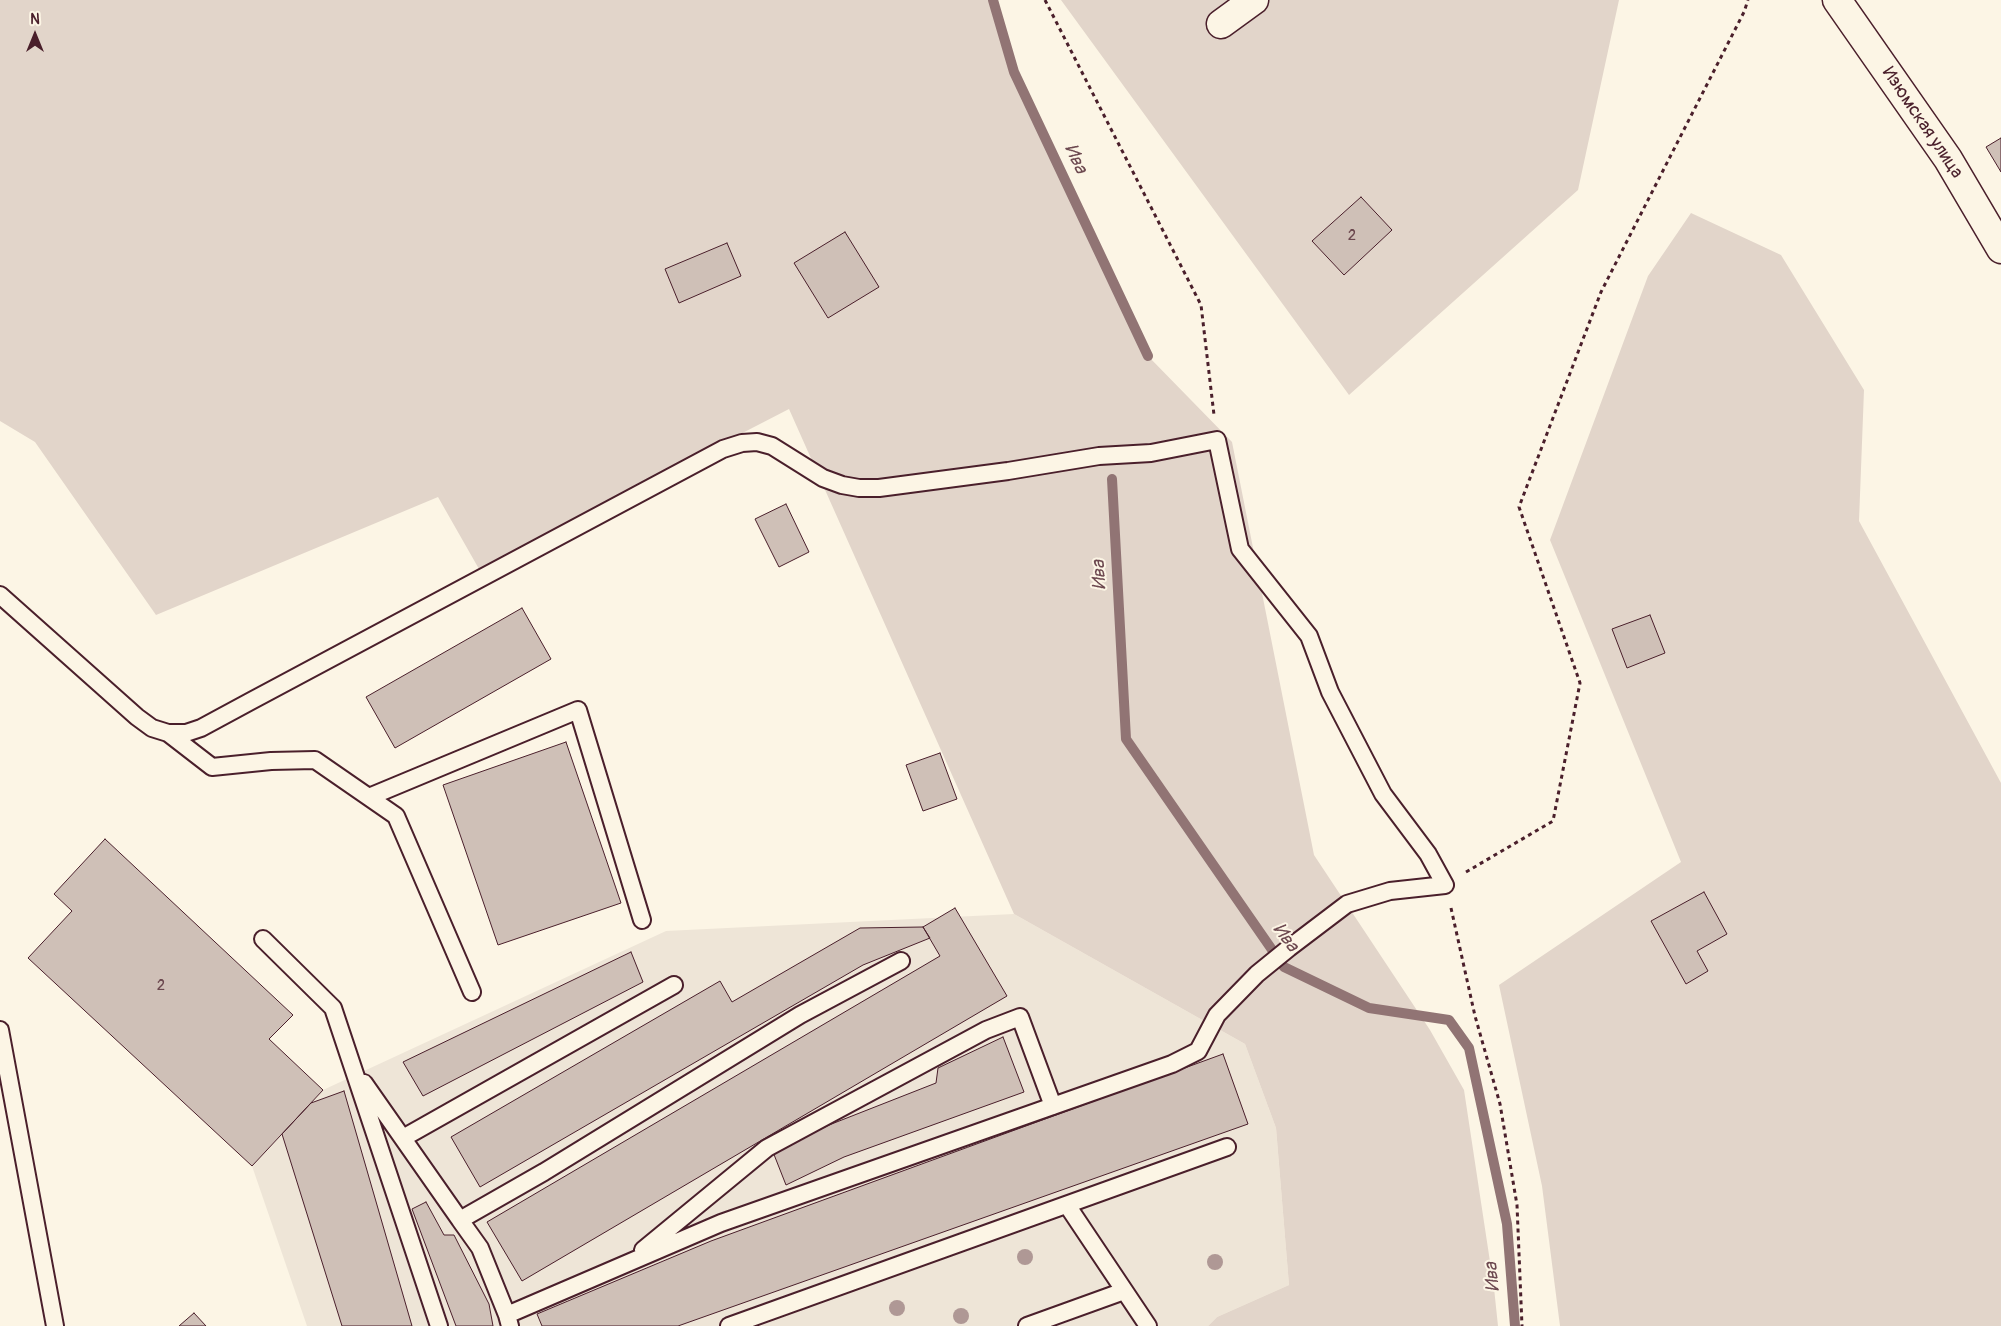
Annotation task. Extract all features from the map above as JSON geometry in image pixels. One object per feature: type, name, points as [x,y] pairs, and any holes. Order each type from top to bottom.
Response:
[{"type":"street","points":[[1221,24],[1254,0]]},
{"type":"street","name":"Изюмская улица","points":[[1837,0],[1948,158],[2001,249]]},
{"type":"lane","points":[[0,595],[137,717],[152,728],[168,732],[186,732],[201,728],[723,449],[742,443],[757,442],[772,446],[823,478],[859,488],[911,485],[1099,456],[1151,453],[1217,440],[1240,549],[1309,636],[1330,692],[1383,794],[1428,854],[1445,885],[1390,891],[1347,904],[1257,974],[1217,1015],[1198,1051],[1172,1064],[721,1223],[627,1263],[509,1320],[480,1248],[353,1067]]},
{"type":"lane","points":[[369,797],[578,710],[642,920]]},
{"type":"lane","points":[[168,732],[212,767],[315,760],[396,816],[472,992]]},
{"type":"lane","points":[[263,939],[333,1008],[439,1326]]},
{"type":"lane","points":[[460,1220],[544,1172],[800,1015],[902,961]]},
{"type":"lane","points":[[402,1138],[674,985]]},
{"type":"lane","points":[[627,1263],[767,1148],[986,1030],[1020,1017],[1053,1106]]},
{"type":"lane","points":[[0,1030],[55,1326]]},
{"type":"lane","points":[[729,1326],[1227,1147]]},
{"type":"lane","points":[[1066,1205],[1148,1326]]},
{"type":"lane","points":[[1027,1326],[1124,1291]]},
{"type":"path","points":[[1044,0],[1201,305],[1217,440]]},
{"type":"path","points":[[1522,1326],[1516,1205],[1500,1104],[1475,1016],[1445,885],[1553,821],[1580,684],[1519,507],[1601,292],[1744,12],[1748,0]]},
{"type":"shaded area","points":[[0,0],[993,0],[1014,72],[1148,356],[1232,442],[1314,855],[1430,1030],[1464,1090],[1498,1326],[1208,1326],[1217,1317],[1289,1285],[1276,1128],[1245,1044],[1014,914],[789,409],[479,569],[438,497],[156,615],[35,442],[0,421]]},
{"type":"shaded area","points":[[1061,0],[1619,0],[1578,190],[1349,395]]},
{"type":"shaded area","points":[[1691,213],[1781,255],[1864,390],[1859,521],[2001,783],[2001,1326],[1560,1326],[1542,1186],[1499,985],[1681,862],[1550,540],[1648,276]]},
{"type":"shaded area","points":[[1014,914],[1245,1044],[1276,1128],[1289,1285],[1217,1317],[1208,1326],[307,1326],[252,1166],[323,1090],[666,931]]},
{"type":"building","points":[[2001,138],[2001,172],[1986,147]]},
{"type":"building","points":[[1361,197],[1392,230],[1344,275],[1312,241]]},
{"type":"building","points":[[845,232],[879,287],[828,318],[794,263]]},
{"type":"building","points":[[727,243],[741,276],[679,303],[665,269]]},
{"type":"building","points":[[786,504],[809,552],[779,567],[755,519]]},
{"type":"building","points":[[522,608],[551,659],[395,748],[366,697]]},
{"type":"building","points":[[1650,615],[1665,653],[1627,668],[1612,629]]},
{"type":"building","points":[[566,742],[621,903],[498,945],[443,785]]},
{"type":"building","points":[[940,753],[957,799],[923,811],[906,765]]},
{"type":"building","points":[[105,839],[293,1015],[269,1039],[323,1090],[252,1166],[28,958],[72,911],[54,894]]},
{"type":"building","points":[[1704,892],[1727,934],[1697,951],[1708,971],[1686,984],[1651,921]]},
{"type":"building","points":[[955,908],[1007,996],[522,1281],[487,1222],[940,956],[923,927]]},
{"type":"building","points":[[923,927],[930,938],[863,965],[480,1187],[451,1137],[720,981],[732,1002],[860,928]]},
{"type":"building","points":[[631,952],[643,982],[423,1096],[403,1062]]},
{"type":"building","points":[[1003,1037],[1024,1092],[844,1157],[786,1185],[773,1152],[829,1125],[936,1083],[938,1068]]},
{"type":"building","points":[[1223,1054],[1248,1124],[678,1326],[542,1326],[537,1314],[711,1241]]},
{"type":"building","points":[[344,1091],[412,1326],[342,1326],[282,1134],[311,1103]]},
{"type":"building","points":[[426,1202],[444,1235],[454,1235],[489,1304],[493,1326],[456,1326],[412,1209]]},
{"type":"building","points":[[194,1313],[206,1326],[179,1326]]},
{"type":"waterway","name":"Ива","points":[[993,0],[1014,72],[1148,356]]},
{"type":"waterway","name":"Ива","points":[[1112,479],[1126,739],[1284,967],[1369,1008],[1449,1020],[1469,1048],[1507,1224],[1515,1326]]}]
